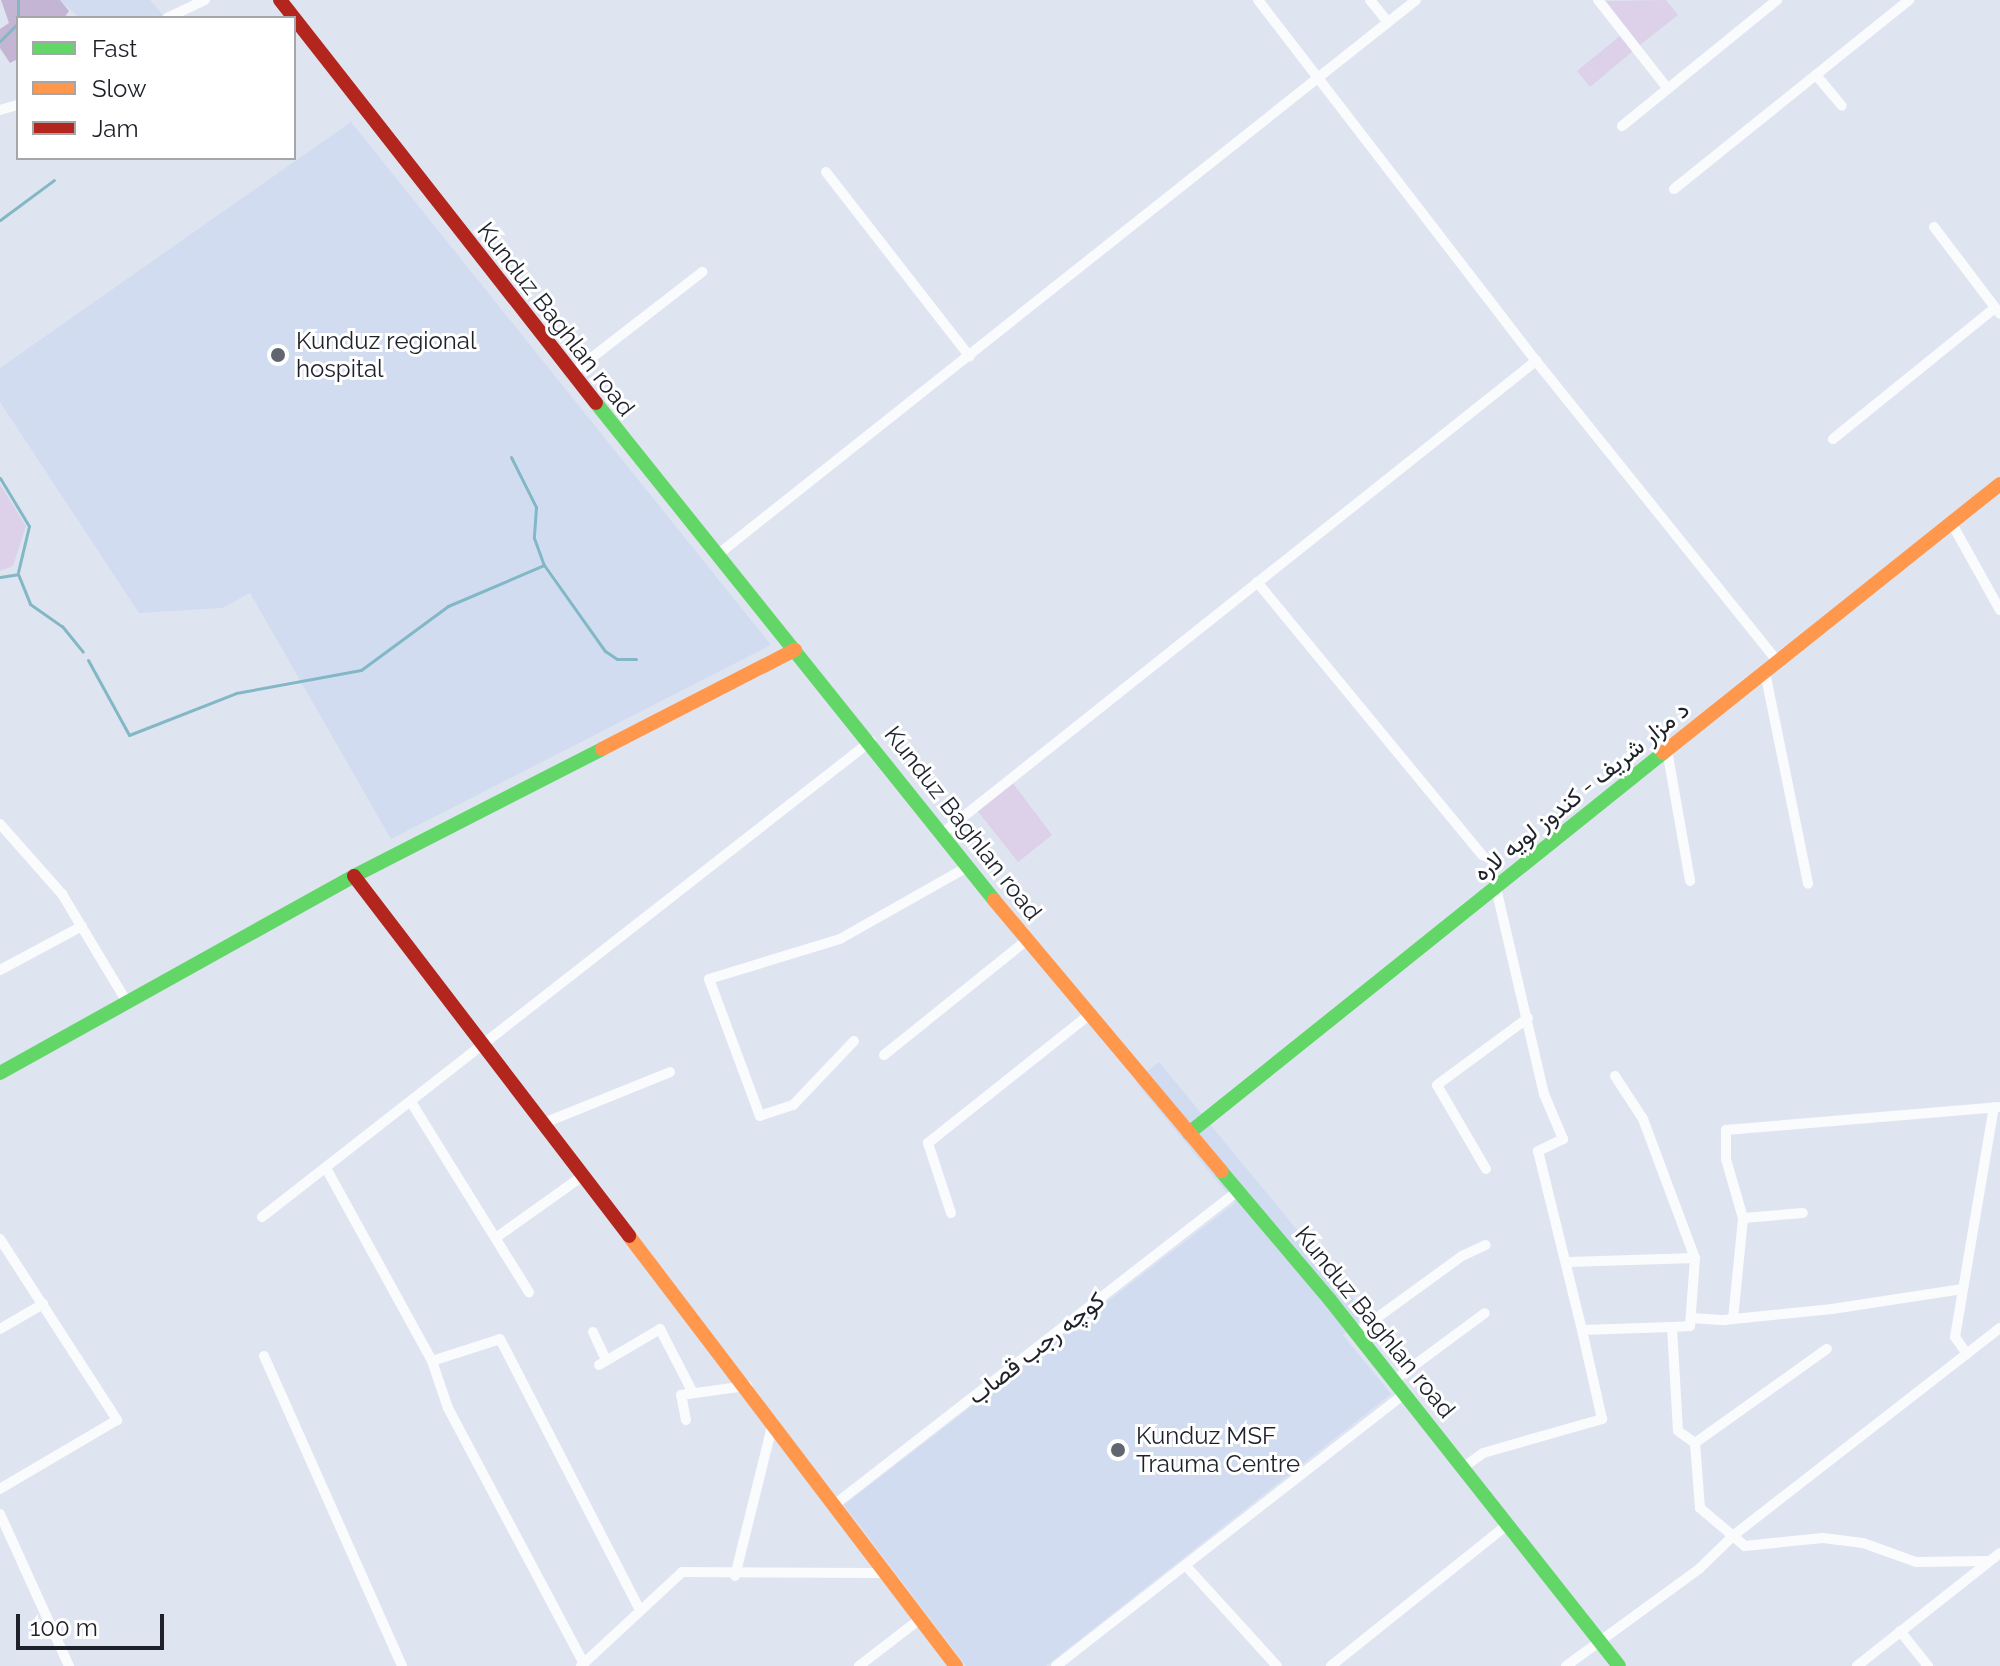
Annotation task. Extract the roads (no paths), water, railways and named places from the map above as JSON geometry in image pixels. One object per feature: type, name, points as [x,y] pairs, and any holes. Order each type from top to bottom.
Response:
[{"type":"main road","name":"Kunduz Baghlan road","points":[[280,0],[292,16]]},
{"type":"main road","name":"Kunduz Baghlan road","points":[[296,21],[570,374],[716,556],[871,741],[1026,941],[1239,1190],[1356,1333],[1509,1522],[1619,1666]]},
{"type":"main road","name":"د مزار شریف - کندوز لویه لاره","points":[[1189,1133],[2000,484]]},
{"type":"main road","points":[[0,1073],[354,876],[795,650]]},
{"type":"main road","points":[[354,876],[774,1420],[881,1573],[956,1666]]},
{"type":"street","points":[[171,16],[205,0]]},
{"type":"street","points":[[1258,0],[1316,80],[1536,361],[1778,662]]},
{"type":"street","points":[[1370,0],[1388,22]]},
{"type":"street","points":[[716,556],[1416,0]]},
{"type":"street","points":[[1598,0],[1668,89]]},
{"type":"street","points":[[1622,126],[1777,0]]},
{"type":"street","points":[[1674,189],[1909,0]]},
{"type":"street","points":[[1816,75],[1842,106]]},
{"type":"street","points":[[826,172],[970,357]]},
{"type":"street","points":[[1833,439],[1998,311],[1934,227]]},
{"type":"street","points":[[570,374],[702,272]]},
{"type":"street","points":[[944,832],[1536,361]]},
{"type":"street","points":[[1951,522],[2000,610]]},
{"type":"street","points":[[1257,582],[1482,855]]},
{"type":"street","points":[[1765,672],[1808,884]]},
{"type":"street","points":[[262,1217],[871,741]]},
{"type":"street","points":[[1667,750],[1690,881]]},
{"type":"street","points":[[0,824],[54,883],[127,1002]]},
{"type":"street","points":[[854,1041],[793,1105],[760,1116],[709,979],[840,939],[969,866]]},
{"type":"street","points":[[1464,1467],[1483,1453],[1602,1419],[1568,1262],[1538,1151],[1563,1139],[1544,1094],[1496,888]]},
{"type":"street","points":[[0,970],[82,926]]},
{"type":"street","points":[[884,1055],[1026,941]]},
{"type":"street","points":[[951,1213],[943,1177],[928,1143],[1089,1015]]},
{"type":"street","points":[[1486,1169],[1437,1085],[1528,1018]]},
{"type":"street","points":[[544,1123],[670,1072]]},
{"type":"street","points":[[1582,1330],[1690,1326],[1692,1318],[1695,1258],[1643,1119],[1615,1076]]},
{"type":"street","points":[[411,1102],[529,1292]]},
{"type":"street","points":[[1733,1319],[1743,1218],[1726,1159],[1725,1132],[1731,1127],[1997,1107],[1955,1337],[1967,1354]]},
{"type":"street","points":[[326,1168],[432,1361],[448,1408],[583,1665],[682,1572],[735,1576],[881,1573]]},
{"type":"street","points":[[497,1237],[584,1175]]},
{"type":"street","name":"کوچه رجب قصاب","points":[[834,1505],[1239,1190]]},
{"type":"street","points":[[1743,1218],[1803,1213]]},
{"type":"street","points":[[0,1239],[117,1420],[0,1489]]},
{"type":"street","points":[[1356,1333],[1462,1256],[1486,1245]]},
{"type":"street","points":[[1568,1262],[1695,1258]]},
{"type":"street","points":[[1692,1318],[1733,1319],[1962,1289]]},
{"type":"street","points":[[0,1329],[43,1304]]},
{"type":"street","points":[[1393,1381],[1485,1313]]},
{"type":"street","points":[[1672,1327],[1678,1431],[1695,1443]]},
{"type":"street","points":[[1566,1666],[1699,1569],[1734,1535],[2000,1328]]},
{"type":"street","points":[[593,1332],[603,1362],[660,1329],[693,1393]]},
{"type":"street","points":[[432,1361],[500,1339],[640,1610]]},
{"type":"street","points":[[1695,1443],[1827,1349]]},
{"type":"street","points":[[264,1356],[402,1666]]},
{"type":"street","points":[[686,1420],[681,1395],[747,1386]]},
{"type":"street","points":[[1056,1666],[1404,1394]]},
{"type":"street","points":[[735,1576],[774,1420]]},
{"type":"street","points":[[1695,1443],[1700,1508],[1745,1546],[1823,1538],[1863,1543],[1916,1562],[1988,1561]]},
{"type":"street","points":[[0,1514],[69,1666]]},
{"type":"street","points":[[1331,1666],[1509,1522]]},
{"type":"street","points":[[1857,1666],[2000,1553]]},
{"type":"street","points":[[1186,1566],[1277,1666]]},
{"type":"street","points":[[859,1666],[920,1619]]},
{"type":"street","points":[[1900,1631],[1928,1666]]},
{"type":"waterway","points":[[18,0],[18,16]]},
{"type":"waterway","points":[[0,41],[16,25]]},
{"type":"waterway","points":[[0,220],[54,180]]},
{"type":"waterway","points":[[511,457],[536,507],[534,538],[544,565],[605,651],[617,659],[636,659]]},
{"type":"waterway","points":[[0,478],[29,526],[18,572]]},
{"type":"waterway","points":[[88,660],[129,735],[236,693],[361,670],[448,606],[544,565]]},
{"type":"waterway","points":[[0,577],[18,574],[30,604],[62,626],[83,652]]},
{"type":"place","name":"Kunduz regional hospital","points":[[278,355]]},
{"type":"place","name":"Kunduz MSF Trauma Centre","points":[[1118,1450]]}]
